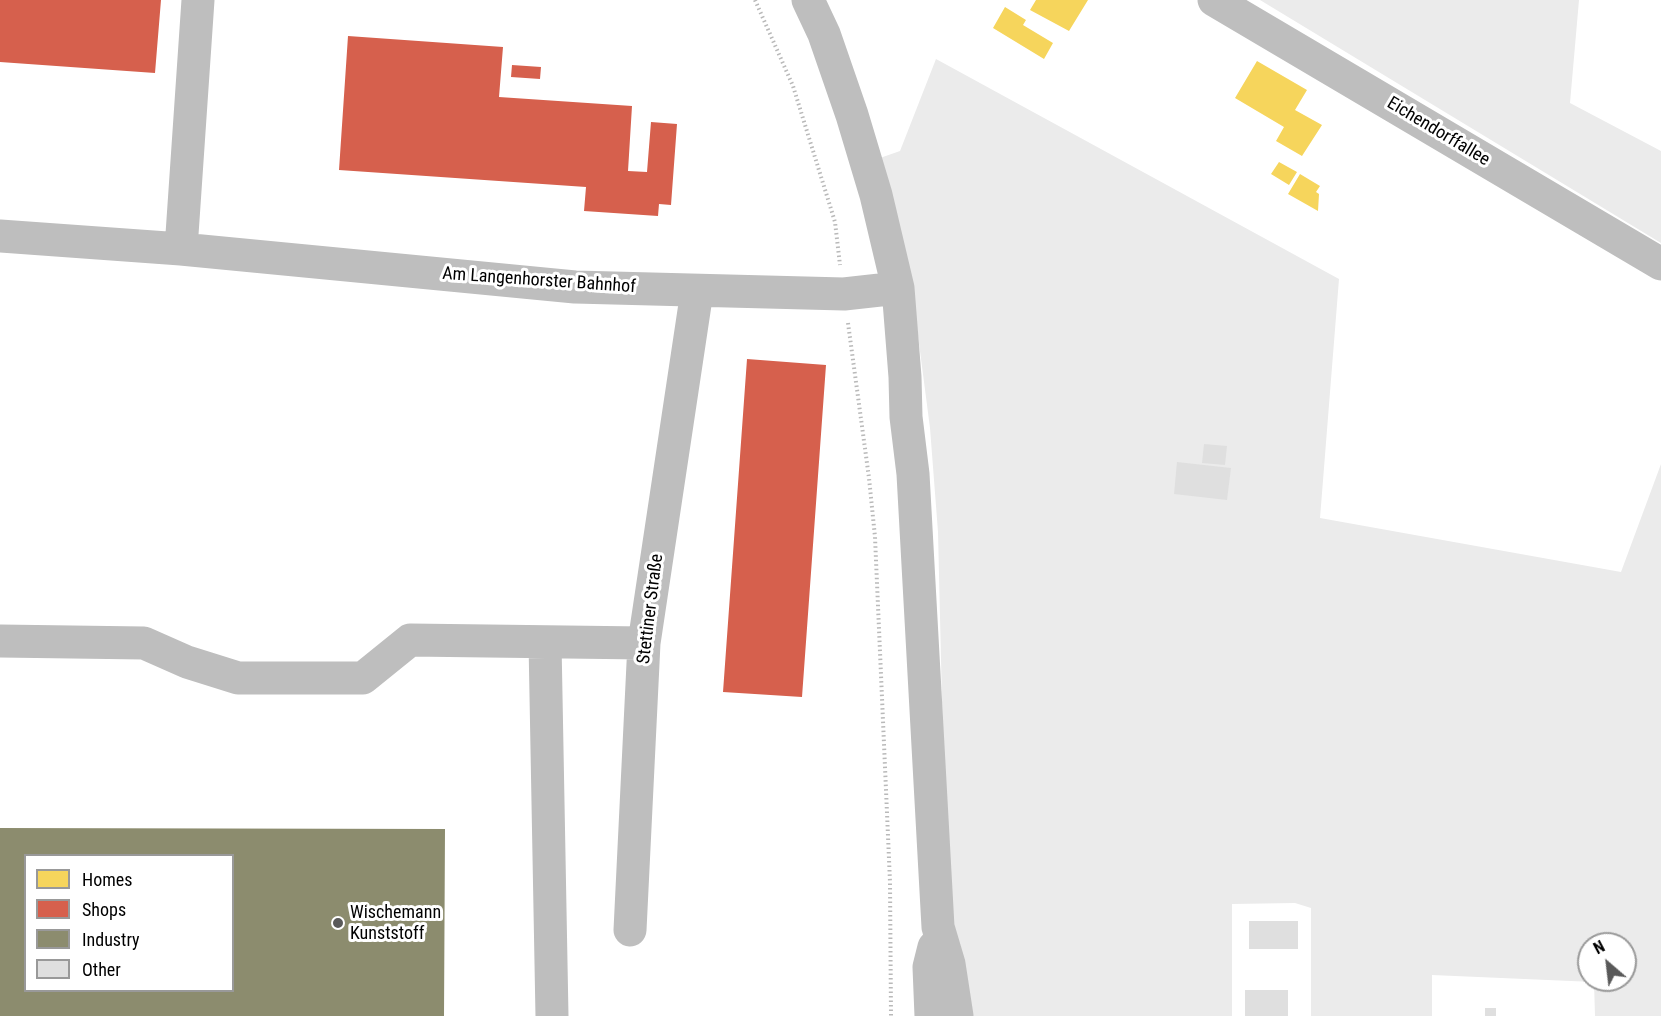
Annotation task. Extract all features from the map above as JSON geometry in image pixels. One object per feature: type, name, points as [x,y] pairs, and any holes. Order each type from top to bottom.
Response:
[{"type":"street","points":[[181,249],[198,0]]},
{"type":"street","points":[[786,0],[833,124],[864,233],[887,289]]},
{"type":"street","points":[[808,0],[824,34],[876,195],[887,289],[905,377],[906,417],[913,474],[938,927],[949,964],[957,1016]]},
{"type":"street","name":"Eichendorffallee","points":[[1214,0],[1661,264]]},
{"type":"street","name":"Am Langenhorster Bahnhof","points":[[0,236],[181,249],[575,287],[844,294],[887,289]]},
{"type":"street","name":"Stettiner Straße","points":[[630,930],[644,643],[697,291]]},
{"type":"street","points":[[0,641],[144,643],[187,662],[238,678],[363,678],[410,640],[644,643]]},
{"type":"street","points":[[545,642],[552,1016]]},
{"type":"street","points":[[931,1016],[929,967],[938,927]]},
{"type":"path","points":[[755,0],[793,86],[835,222],[875,537],[890,882],[891,1016]]},
{"type":"shaded area","points":[[1260,0],[1579,0],[1570,103],[1661,151],[1661,243]]},
{"type":"shaded area","points":[[936,59],[1339,279],[1320,518],[1621,572],[1661,464],[1661,1016],[1595,1016],[1594,992],[1637,992],[1637,932],[1577,932],[1577,981],[1432,975],[1432,1016],[1311,1016],[1311,908],[1295,903],[1232,904],[1232,1016],[965,1016],[953,919],[944,787],[938,532],[930,428],[914,305],[880,158],[900,151]]},
{"type":"building: Homes","points":[[1036,0],[1088,0],[1069,31],[1030,10]]},
{"type":"building: Homes","points":[[1005,7],[1026,20],[1023,25],[1053,43],[1044,59],[993,28]]},
{"type":"building: Homes","points":[[1257,61],[1307,90],[1295,110],[1322,125],[1302,156],[1276,141],[1284,127],[1235,98]]},
{"type":"building: Homes","points":[[1279,162],[1297,172],[1289,185],[1271,174]]},
{"type":"building: Homes","points":[[1300,174],[1320,186],[1316,192],[1319,194],[1318,211],[1288,194]]},
{"type":"building: Shops","points":[[0,0],[161,0],[155,73],[0,62]]},
{"type":"building: Shops","points":[[348,36],[503,47],[499,97],[632,106],[628,171],[647,172],[651,122],[677,124],[671,205],[659,204],[658,216],[584,211],[586,187],[339,170]]},
{"type":"building: Shops","points":[[512,65],[541,67],[540,79],[511,77]]},
{"type":"building: Shops","points":[[747,359],[826,365],[802,697],[723,692]]},
{"type":"building: Industry","name":"Wischemann Kunststoff","points":[[0,828],[445,829],[444,1016],[0,1016]]},
{"type":"building: Other","points":[[1204,444],[1227,446],[1225,465],[1202,463]]},
{"type":"building: Other","points":[[1177,462],[1231,468],[1227,500],[1174,494]]},
{"type":"building: Other","points":[[1249,921],[1298,921],[1298,949],[1249,949]]},
{"type":"building: Other","points":[[1245,990],[1288,990],[1288,1016],[1245,1016]]},
{"type":"building: Other","points":[[1485,1008],[1496,1008],[1496,1016],[1485,1016]]},
{"type":"place","name":"Wischemann Kunststoff","points":[[338,923]]}]
